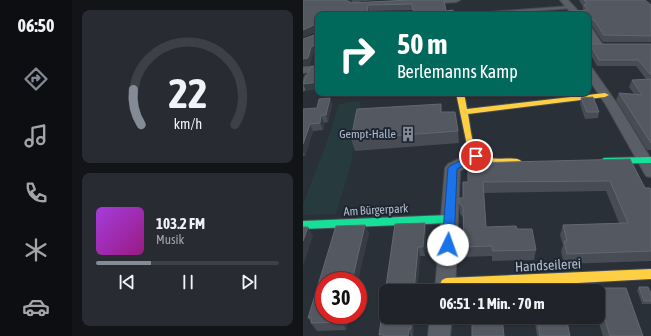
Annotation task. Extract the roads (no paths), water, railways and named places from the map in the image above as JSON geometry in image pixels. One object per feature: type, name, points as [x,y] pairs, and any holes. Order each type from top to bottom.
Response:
[{"type":"street","points":[[419,2],[456,0]]},
{"type":"street","points":[[564,0],[575,12]]},
{"type":"street","points":[[346,12],[354,3],[367,5]]},
{"type":"street","points":[[591,35],[597,46]]},
{"type":"street","points":[[591,74],[649,164]]},
{"type":"street","points":[[464,112],[605,95]]},
{"type":"street","points":[[461,96],[471,148],[476,156],[491,163],[529,162]]},
{"type":"street","points":[[445,284],[453,168],[476,156]]},
{"type":"street","points":[[598,161],[649,164]]},
{"type":"street","name":"Am Bürgerpark","points":[[303,225],[449,219]]},
{"type":"street","name":"Handseilerei","points":[[504,284],[651,274]]},
{"type":"street","points":[[439,336],[440,324]]},
{"type":"lane","points":[[504,12],[571,7]]},
{"type":"lane","points":[[303,89],[310,70]]},
{"type":"place","name":"Gempt-Halle","points":[[408,134]]}]
